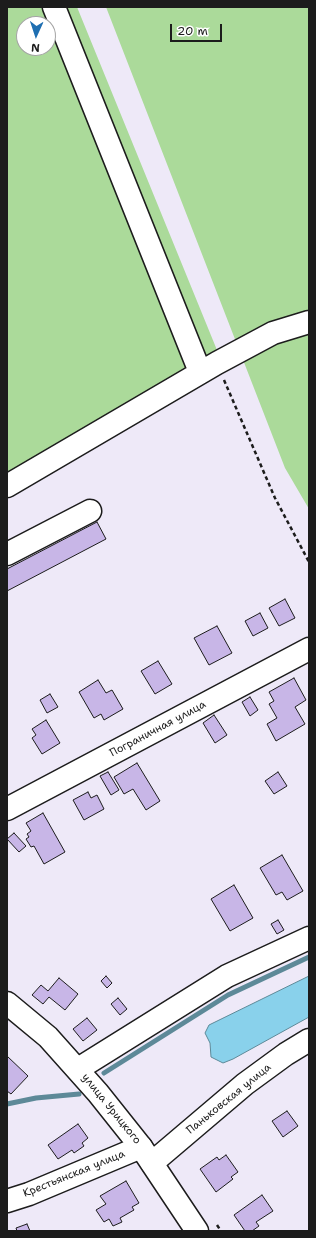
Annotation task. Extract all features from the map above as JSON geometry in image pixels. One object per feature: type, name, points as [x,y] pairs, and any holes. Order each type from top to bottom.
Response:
[{"type":"street","points":[[54,7],[208,367]]},
{"type":"street","points":[[7,486],[208,367],[273,333],[309,322]]},
{"type":"street","points":[[7,554],[90,511]]},
{"type":"street","name":"Пограничная улица","points":[[7,809],[309,649]]},
{"type":"street","points":[[78,1069],[227,976],[309,938]]},
{"type":"street","name":"улица Урицкого","points":[[7,1002],[48,1037],[78,1069],[146,1155],[197,1231]]},
{"type":"street","name":"Паньковская улица","points":[[146,1155],[286,1054],[309,1040]]},
{"type":"street","name":"Крестьянская улица","points":[[7,1201],[146,1155]]},
{"type":"path","points":[[208,367],[309,562]]},
{"type":"green space","points":[[7,7],[77,7],[219,355],[7,479]]},
{"type":"green space","points":[[106,7],[309,7],[309,509],[285,468]]},
{"type":"water","points":[[309,976],[309,1017],[233,1059],[223,1063],[211,1057],[210,1043],[205,1033],[209,1025]]},
{"type":"building","points":[[97,522],[106,539],[7,591],[7,569]]},
{"type":"building","points":[[285,599],[295,618],[279,626],[269,608]]},
{"type":"building","points":[[260,613],[268,628],[253,636],[245,621]]},
{"type":"building","points":[[217,626],[232,653],[209,665],[194,638]]},
{"type":"building","points":[[158,661],[172,684],[155,694],[141,671]]},
{"type":"building","points":[[294,678],[306,700],[295,707],[305,724],[276,741],[267,724],[277,718],[269,704],[274,701],[269,692]]},
{"type":"building","points":[[98,680],[106,693],[112,690],[123,709],[104,720],[101,714],[94,718],[79,692]]},
{"type":"building","points":[[50,694],[58,707],[47,713],[40,700]]},
{"type":"building","points":[[250,697],[258,710],[250,716],[242,702]]},
{"type":"building","points":[[214,715],[227,735],[215,743],[203,723]]},
{"type":"building","points":[[46,720],[60,743],[42,754],[32,738],[36,735],[32,729]]},
{"type":"building","points":[[137,763],[160,801],[146,810],[133,789],[124,794],[114,777]]},
{"type":"building","points":[[108,772],[119,790],[111,795],[100,776]]},
{"type":"building","points":[[278,772],[287,786],[274,794],[265,781]]},
{"type":"building","points":[[88,792],[91,798],[97,795],[104,809],[84,820],[73,800]]},
{"type":"building","points":[[43,813],[65,852],[44,864],[34,846],[31,847],[26,839],[29,837],[27,834],[31,831],[26,823]]},
{"type":"building","points":[[14,833],[26,846],[19,852],[7,839]]},
{"type":"building","points":[[282,855],[303,891],[287,900],[282,892],[276,895],[260,868]]},
{"type":"building","points":[[234,885],[253,918],[230,931],[211,899]]},
{"type":"building","points":[[278,920],[284,930],[277,934],[271,924]]},
{"type":"building","points":[[106,976],[112,983],[107,988],[101,981]]},
{"type":"building","points":[[59,978],[78,994],[65,1010],[49,997],[43,1004],[32,995],[41,985],[48,991]]},
{"type":"building","points":[[118,998],[127,1009],[120,1015],[111,1004]]},
{"type":"building","points":[[87,1018],[97,1030],[83,1041],[73,1029]]},
{"type":"building","points":[[7,1056],[28,1076],[11,1094],[7,1091]]},
{"type":"building","points":[[287,1111],[298,1126],[283,1137],[272,1121]]},
{"type":"building","points":[[78,1124],[88,1138],[82,1143],[84,1146],[74,1153],[72,1150],[58,1159],[48,1145]]},
{"type":"building","points":[[226,1155],[238,1172],[231,1177],[233,1179],[216,1192],[200,1169],[217,1157],[219,1160]]},
{"type":"building","points":[[126,1181],[139,1203],[132,1207],[134,1210],[120,1218],[122,1222],[113,1226],[109,1219],[104,1222],[96,1210],[106,1204],[100,1196]]},
{"type":"building","points":[[262,1195],[273,1211],[256,1222],[259,1226],[252,1231],[245,1231],[234,1215]]},
{"type":"building","points":[[27,1224],[30,1231],[17,1231],[16,1228]]},
{"type":"waterway","points":[[104,1073],[228,995],[309,957]]},
{"type":"waterway","points":[[7,1104],[36,1098],[79,1094]]}]
